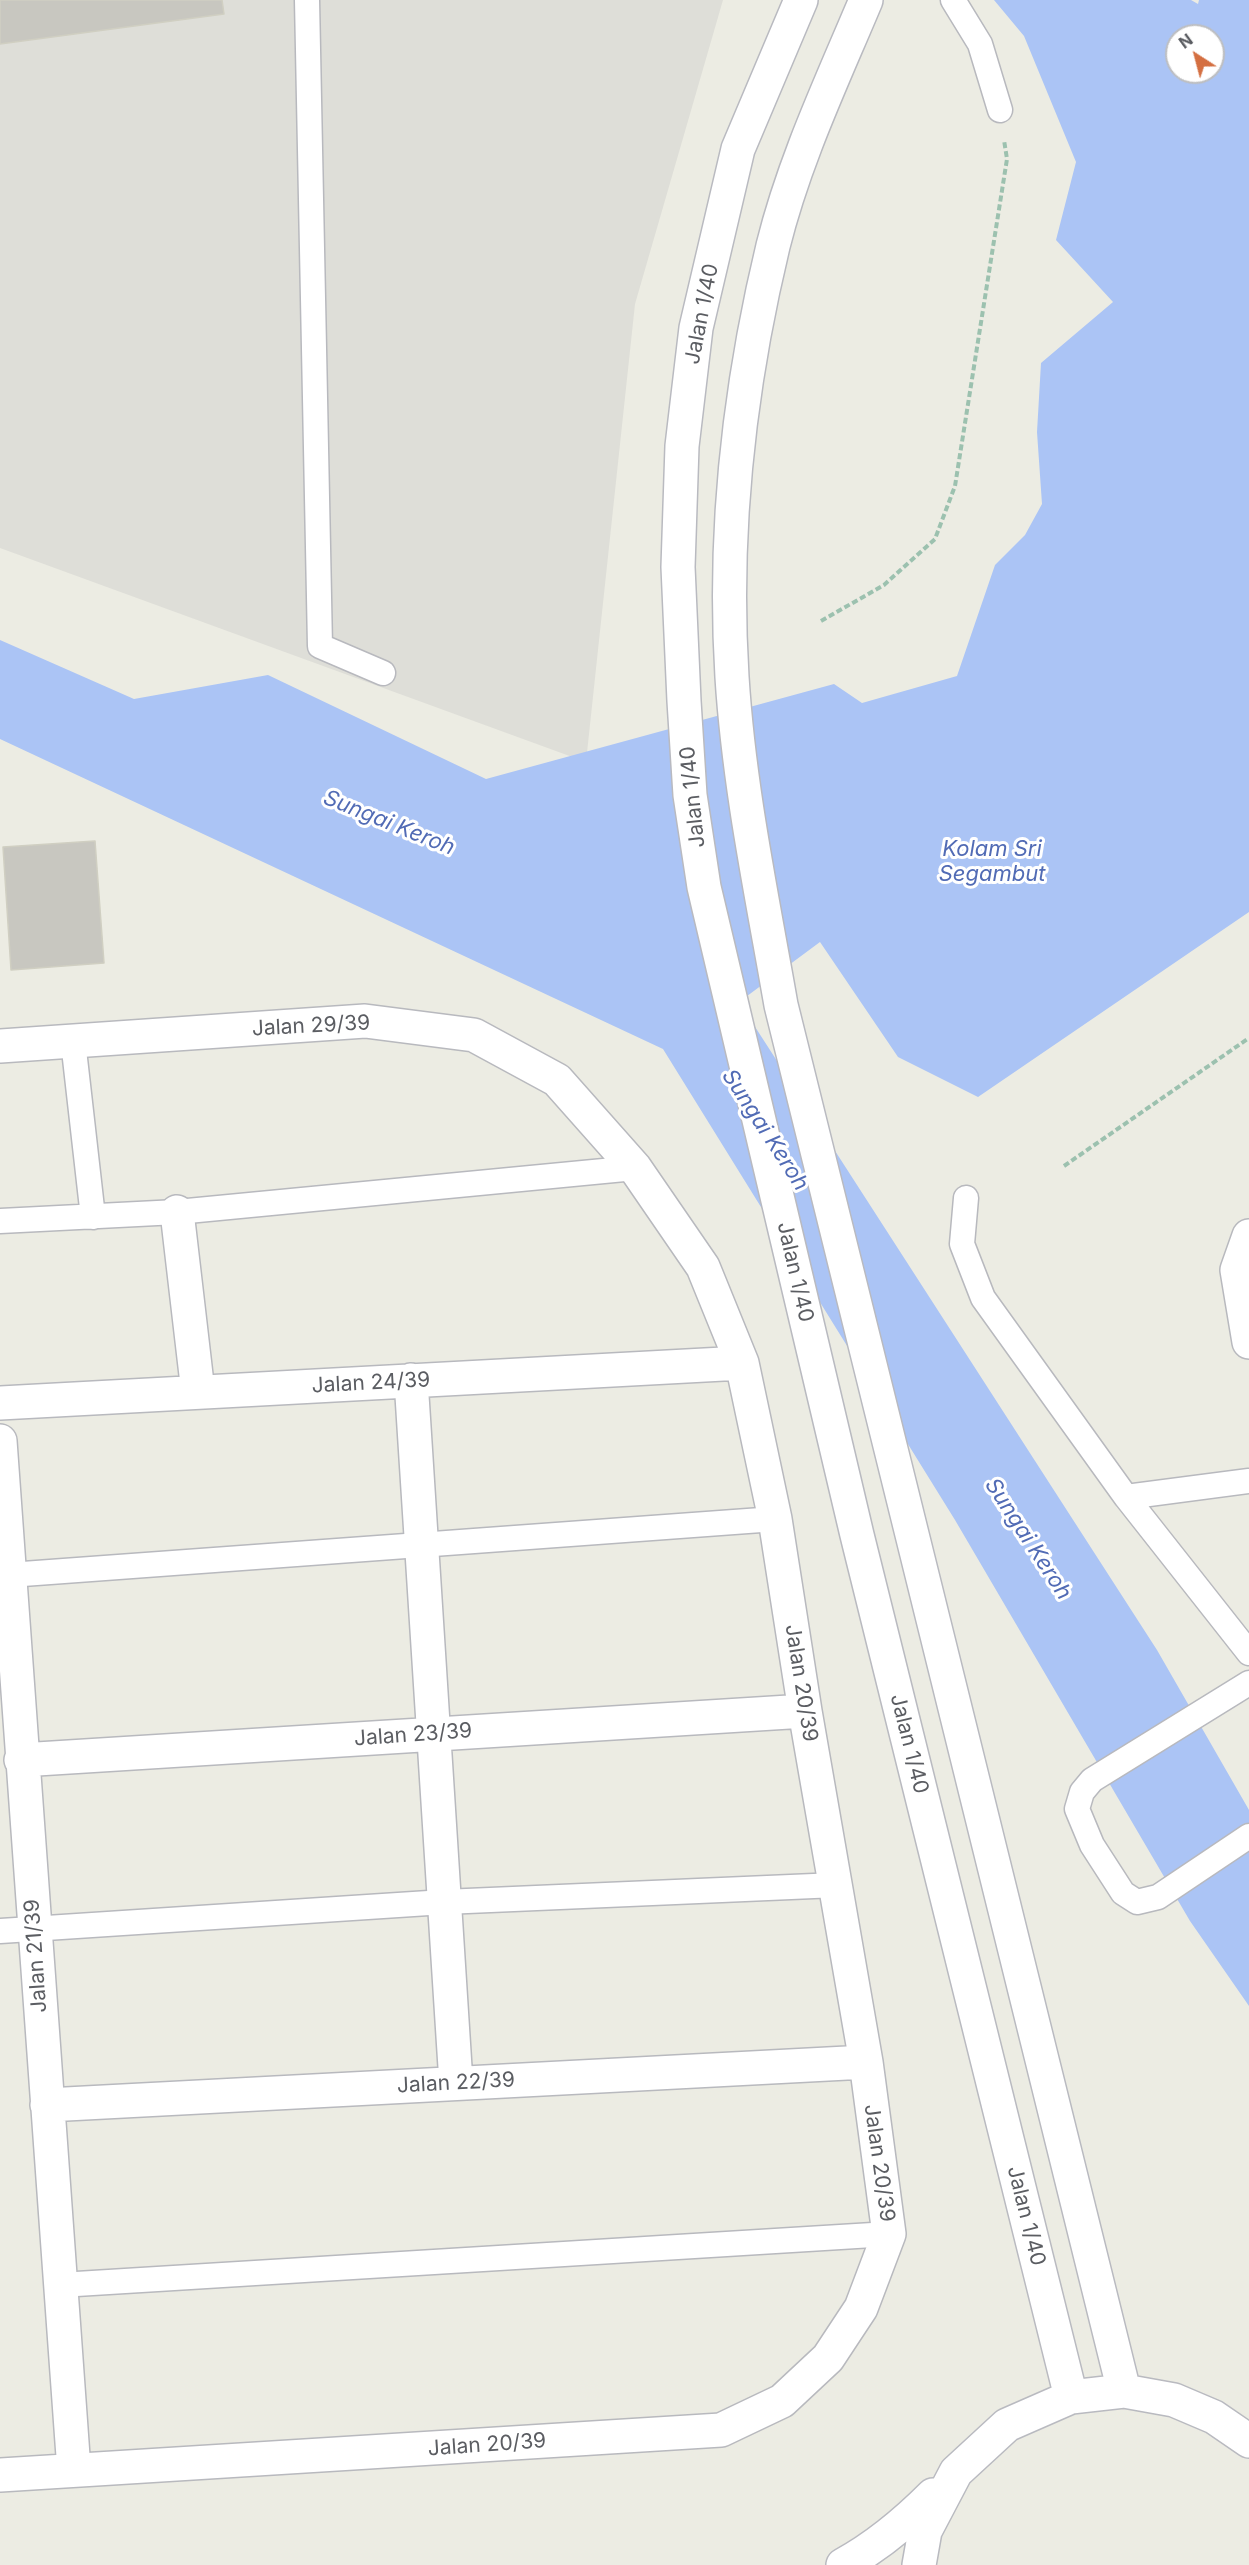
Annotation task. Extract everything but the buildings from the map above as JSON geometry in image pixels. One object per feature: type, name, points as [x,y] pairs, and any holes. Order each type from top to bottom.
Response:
[{"type":"street","name":"Jalan 1/40","points":[[801,0],[738,149],[696,328],[682,446],[678,567],[690,795],[704,887],[857,1535],[1071,2397]]},
{"type":"street","points":[[866,0],[803,148],[773,245],[736,454],[729,566],[732,678],[747,815],[781,1005],[914,1533],[1124,2391]]},
{"type":"street","name":"Jalan 29/39","points":[[0,1046],[365,1021],[474,1035],[557,1080],[635,1168],[704,1267],[742,1363]]},
{"type":"street","points":[[177,1212],[198,1392]]},
{"type":"street","points":[[1249,1236],[1237,1270],[1249,1342]]},
{"type":"street","name":"Jalan 24/39","points":[[0,1403],[742,1363]]},
{"type":"street","name":"Jalan 20/39","points":[[0,2475],[721,2430],[782,2401],[828,2358],[861,2308],[889,2234],[866,2062],[837,1885],[805,1711],[775,1519],[742,1363]]},
{"type":"street","points":[[411,1380],[456,2082]]},
{"type":"street","name":"Jalan 21/39","points":[[0,1441],[21,1760],[74,2470]]},
{"type":"street","name":"Jalan 23/39","points":[[21,1760],[805,1711]]},
{"type":"street","name":"Jalan 22/39","points":[[47,2105],[866,2062]]},
{"type":"street","points":[[843,2565],[868,2551],[903,2525],[1007,2425],[1071,2397],[1124,2391],[1174,2400],[1214,2417],[1249,2441]]},
{"type":"street","points":[[919,2565],[925,2531],[956,2472]]},
{"type":"lane","points":[[307,0],[320,646],[383,674]]},
{"type":"lane","points":[[953,0],[980,44],[1000,110]]},
{"type":"lane","points":[[73,1041],[93,1217]]},
{"type":"lane","points":[[0,1221],[177,1212],[635,1168]]},
{"type":"lane","points":[[966,1198],[962,1244],[983,1298],[1126,1497],[1249,1653]]},
{"type":"lane","points":[[1126,1497],[1249,1481]]},
{"type":"lane","points":[[9,1575],[775,1519]]},
{"type":"lane","points":[[1249,1683],[1092,1780],[1082,1792],[1077,1809],[1092,1845],[1123,1893],[1137,1902],[1158,1897],[1249,1836]]},
{"type":"lane","points":[[0,1930],[444,1902],[837,1885]]},
{"type":"lane","points":[[60,2285],[889,2234]]},
{"type":"path","points":[[821,621],[884,585],[935,539],[955,486],[1007,159],[1000,110]]},
{"type":"path","points":[[1064,1166],[1249,1038]]},
{"type":"shaded area","points":[[0,0],[723,0],[635,304],[586,762],[0,548]]},
{"type":"water","name":"Kolam Sri Segambut","points":[[994,0],[1191,0],[1198,4],[1199,0],[1249,0],[1249,912],[978,1097],[898,1057],[820,942],[739,1002],[1157,1650],[1249,1810],[1249,2006],[1190,1921],[955,1520],[663,1049],[0,739],[0,640],[134,699],[268,675],[486,779],[834,684],[862,703],[957,676],[995,565],[1025,535],[1042,504],[1037,432],[1041,363],[1113,302],[1056,240],[1076,162],[1024,36]]},
{"type":"water label","name":"Sungai Keroh","points":[[389,823]]},
{"type":"water label","name":"Sungai Keroh","points":[[765,1130]]},
{"type":"water label","name":"Sungai Keroh","points":[[1028,1539]]}]
